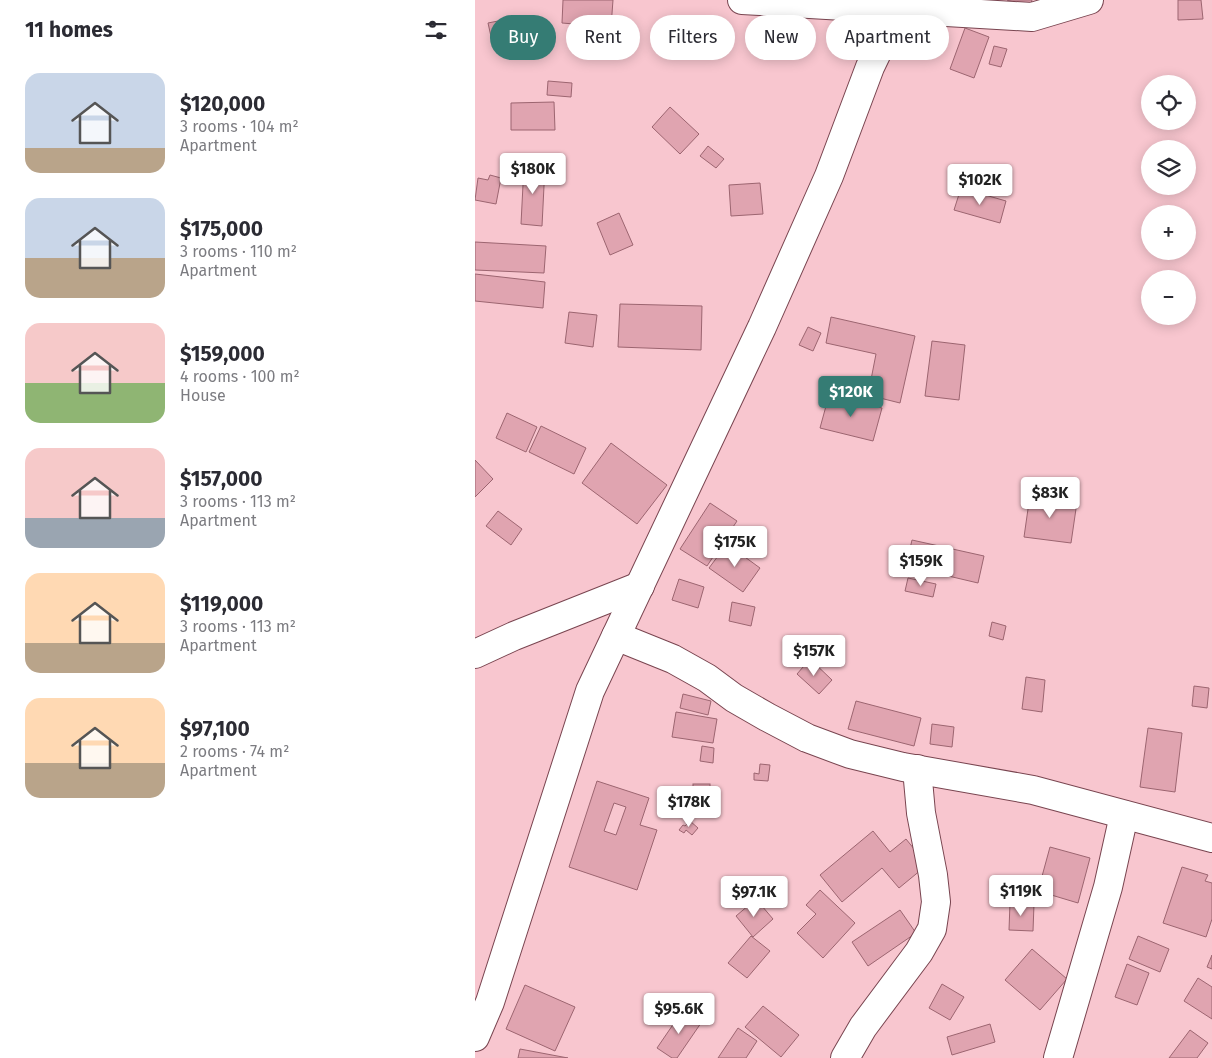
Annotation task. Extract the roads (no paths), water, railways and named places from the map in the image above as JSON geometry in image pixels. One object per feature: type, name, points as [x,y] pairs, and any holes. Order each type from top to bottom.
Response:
[{"type":"street","points":[[742,0],[907,4],[1032,17],[1089,0]]},
{"type":"street","points":[[475,1037],[489,1002],[590,691],[778,291],[829,176],[870,67],[883,38],[907,4]]},
{"type":"street","points":[[475,654],[640,586]]},
{"type":"street","points":[[616,636],[673,659],[707,678],[734,698],[759,713],[807,738],[850,754],[917,769],[1033,790],[1212,838]]},
{"type":"street","points":[[845,1058],[863,1027],[919,952],[932,929],[936,902],[933,875],[921,813],[917,769]]},
{"type":"street","points":[[1058,1058],[1108,887],[1124,815]]}]
